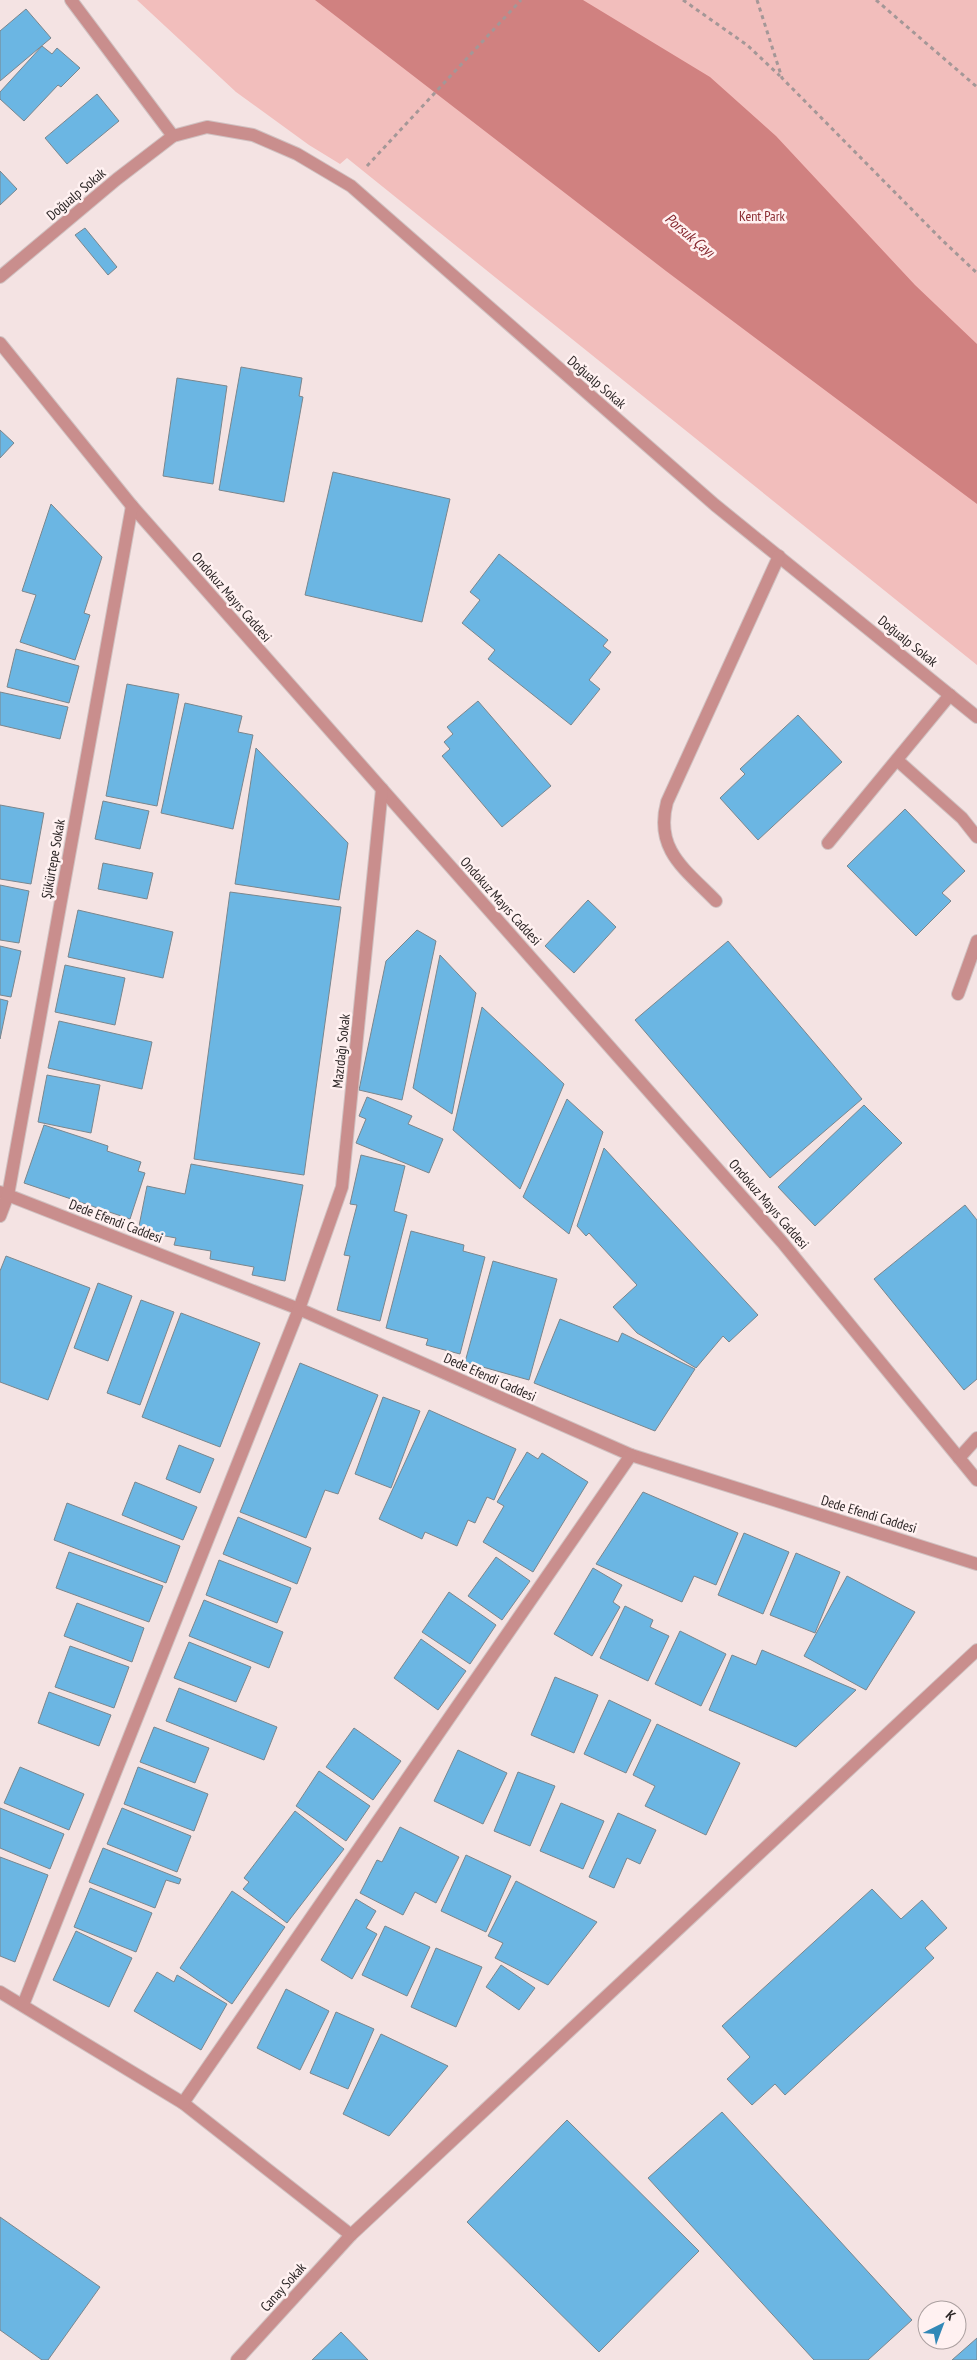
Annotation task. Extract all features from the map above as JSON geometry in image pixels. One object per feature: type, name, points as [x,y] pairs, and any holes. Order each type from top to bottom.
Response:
[{"type":"street","points":[[71,0],[173,136]]},
{"type":"street","name":"Doğualp Sokak","points":[[0,277],[116,179],[173,136],[207,127],[253,135],[297,154],[351,186],[715,505],[977,716]]},
{"type":"street","name":"Ondokuz Mayıs Caddesi","points":[[0,343],[132,506],[782,1242],[977,1480]]},
{"type":"street","name":"Şükürtepe Sokak","points":[[0,1216],[132,506]]},
{"type":"street","points":[[716,901],[669,848],[664,833],[663,818],[667,802],[779,556]]},
{"type":"street","points":[[828,843],[950,695]]},
{"type":"street","points":[[897,760],[962,818],[977,837]]},
{"type":"street","name":"Mazıdağı Sokak","points":[[22,2005],[300,1310],[342,1187],[382,790]]},
{"type":"street","points":[[958,994],[977,941]]},
{"type":"street","name":"Dede Efendi Caddesi","points":[[4,1194],[300,1310],[630,1455],[977,1564]]},
{"type":"street","points":[[959,1458],[977,1438]]},
{"type":"street","points":[[183,2103],[630,1455]]},
{"type":"street","name":"Canay Sokak","points":[[237,2360],[351,2235],[977,1650]]},
{"type":"street","points":[[0,1992],[183,2103],[351,2235]]},
{"type":"path","points":[[351,186],[390,139],[520,0]]},
{"type":"path","points":[[683,0],[747,45],[942,240],[977,272]]},
{"type":"path","points":[[757,0],[782,78]]},
{"type":"path","points":[[876,0],[977,87]]},
{"type":"green space","name":"Kent Park","points":[[137,0],[977,0],[977,665],[347,158],[340,164],[309,145],[236,92]]},
{"type":"water","name":"Porsuk Çayı","points":[[315,0],[583,0],[710,77],[776,136],[915,285],[977,344],[977,504],[666,271]]},
{"type":"building","points":[[26,9],[51,38],[0,81],[0,31]]},
{"type":"building","points":[[42,46],[52,54],[57,48],[80,68],[61,87],[58,85],[24,121],[0,99],[0,92]]},
{"type":"building","points":[[97,94],[119,121],[67,164],[45,138]]},
{"type":"building","points":[[0,171],[17,189],[0,205]]},
{"type":"building","points":[[85,228],[117,267],[108,275],[75,235]]},
{"type":"building","points":[[241,367],[302,378],[299,396],[303,397],[284,502],[219,490]]},
{"type":"building","points":[[177,378],[227,386],[213,484],[163,476]]},
{"type":"building","points":[[0,430],[14,443],[0,458]]},
{"type":"building","points":[[333,472],[450,499],[422,622],[305,595]]},
{"type":"building","points":[[51,504],[102,557],[84,613],[90,615],[75,660],[20,642],[36,595],[22,591]]},
{"type":"building","points":[[499,554],[608,640],[603,646],[611,652],[589,680],[600,689],[571,725],[488,659],[495,650],[462,623],[480,600],[470,592]]},
{"type":"building","points":[[16,649],[79,666],[69,703],[7,687]]},
{"type":"building","points":[[127,684],[179,694],[157,806],[106,796]]},
{"type":"building","points":[[0,692],[68,707],[60,739],[0,725]]},
{"type":"building","points":[[478,701],[551,786],[502,827],[442,756],[450,749],[444,742],[453,734],[447,727]]},
{"type":"building","points":[[185,703],[242,716],[238,732],[253,735],[233,829],[161,813]]},
{"type":"building","points":[[798,715],[842,762],[758,840],[720,798],[745,774],[740,769]]},
{"type":"building","points":[[256,748],[348,843],[339,900],[235,884]]},
{"type":"building","points":[[103,801],[149,811],[140,849],[95,839]]},
{"type":"building","points":[[0,805],[44,813],[31,884],[0,879]]},
{"type":"building","points":[[905,809],[965,871],[942,893],[951,901],[916,936],[847,866]]},
{"type":"building","points":[[103,863],[153,873],[147,899],[98,889]]},
{"type":"building","points":[[0,885],[29,891],[19,943],[0,940]]},
{"type":"building","points":[[230,892],[341,907],[304,1175],[194,1159]]},
{"type":"building","points":[[588,900],[616,927],[574,973],[545,946]]},
{"type":"building","points":[[78,910],[173,932],[163,978],[68,957]]},
{"type":"building","points":[[417,930],[436,941],[402,1100],[359,1090],[386,961]]},
{"type":"building","points":[[728,941],[862,1099],[770,1178],[635,1020]]},
{"type":"building","points":[[0,946],[21,951],[11,997],[0,995]]},
{"type":"building","points":[[440,955],[476,993],[452,1114],[413,1088]]},
{"type":"building","points":[[65,965],[125,978],[115,1025],[55,1012]]},
{"type":"building","points":[[0,999],[8,1001],[0,1039]]},
{"type":"building","points":[[482,1007],[564,1084],[520,1189],[453,1130]]},
{"type":"building","points":[[59,1021],[152,1042],[142,1089],[48,1068]]},
{"type":"building","points":[[47,1075],[100,1085],[91,1133],[38,1122]]},
{"type":"building","points":[[367,1097],[412,1116],[408,1124],[443,1139],[429,1173],[356,1143],[366,1119],[359,1116]]},
{"type":"building","points":[[567,1099],[603,1132],[569,1234],[523,1197]]},
{"type":"building","points":[[864,1105],[902,1143],[815,1226],[778,1187]]},
{"type":"building","points":[[44,1125],[108,1146],[107,1151],[141,1162],[138,1171],[145,1173],[130,1219],[24,1183]]},
{"type":"building","points":[[604,1148],[758,1315],[729,1342],[723,1336],[696,1368],[637,1333],[613,1307],[637,1285],[589,1233],[586,1236],[577,1226]]},
{"type":"building","points":[[361,1155],[405,1166],[394,1211],[407,1215],[380,1321],[337,1310],[350,1256],[344,1255],[357,1205],[350,1204]]},
{"type":"building","points":[[191,1164],[303,1185],[285,1281],[252,1275],[254,1267],[210,1259],[211,1251],[174,1245],[176,1238],[138,1231],[147,1186],[185,1194]]},
{"type":"building","points":[[965,1205],[977,1220],[977,1379],[964,1390],[874,1279]]},
{"type":"building","points":[[411,1231],[464,1245],[463,1251],[485,1257],[460,1354],[426,1345],[428,1339],[386,1328]]},
{"type":"building","points":[[6,1256],[90,1288],[48,1400],[0,1382],[0,1271]]},
{"type":"building","points":[[493,1261],[557,1279],[529,1380],[465,1362]]},
{"type":"building","points":[[98,1283],[132,1296],[108,1361],[74,1348]]},
{"type":"building","points":[[141,1300],[174,1312],[140,1405],[107,1393]]},
{"type":"building","points":[[181,1313],[260,1343],[220,1447],[142,1417]]},
{"type":"building","points":[[560,1319],[618,1342],[622,1333],[695,1369],[655,1431],[534,1383]]},
{"type":"building","points":[[300,1363],[378,1395],[338,1494],[325,1490],[306,1538],[240,1512]]},
{"type":"building","points":[[383,1397],[420,1411],[391,1488],[355,1474]]},
{"type":"building","points":[[429,1410],[516,1449],[494,1500],[487,1497],[475,1523],[468,1520],[457,1546],[425,1532],[422,1539],[379,1519]]},
{"type":"building","points":[[179,1445],[214,1459],[200,1493],[166,1479]]},
{"type":"building","points":[[527,1452],[538,1459],[542,1453],[588,1482],[533,1572],[483,1542],[504,1506],[497,1502]]},
{"type":"building","points":[[135,1482],[197,1507],[183,1540],[122,1515]]},
{"type":"building","points":[[643,1492],[738,1533],[716,1585],[694,1576],[682,1602],[596,1564]]},
{"type":"building","points":[[67,1503],[180,1546],[166,1583],[54,1540]]},
{"type":"building","points":[[238,1517],[311,1548],[297,1584],[223,1554]]},
{"type":"building","points":[[744,1533],[789,1552],[763,1614],[718,1595]]},
{"type":"building","points":[[69,1552],[163,1586],[149,1622],[56,1588]]},
{"type":"building","points":[[796,1553],[840,1572],[815,1633],[770,1615]]},
{"type":"building","points":[[496,1557],[530,1581],[502,1620],[468,1596]]},
{"type":"building","points":[[219,1560],[291,1588],[277,1623],[206,1595]]},
{"type":"building","points":[[593,1568],[622,1585],[613,1602],[620,1607],[592,1656],[554,1634]]},
{"type":"building","points":[[847,1576],[915,1612],[866,1690],[804,1656]]},
{"type":"building","points":[[449,1592],[496,1625],[470,1664],[422,1632]]},
{"type":"building","points":[[204,1600],[283,1632],[269,1668],[189,1636]]},
{"type":"building","points":[[77,1603],[144,1628],[132,1662],[64,1636]]},
{"type":"building","points":[[625,1606],[653,1620],[650,1627],[669,1636],[648,1681],[600,1658]]},
{"type":"building","points":[[680,1631],[726,1654],[701,1706],[655,1684]]},
{"type":"building","points":[[421,1639],[466,1671],[438,1710],[394,1678]]},
{"type":"building","points":[[189,1642],[251,1667],[236,1702],[174,1678]]},
{"type":"building","points":[[70,1646],[129,1667],[114,1708],[55,1687]]},
{"type":"building","points":[[762,1650],[856,1690],[796,1747],[709,1710],[732,1655],[756,1665]]},
{"type":"building","points":[[555,1677],[598,1695],[574,1753],[531,1735]]},
{"type":"building","points":[[179,1688],[277,1727],[264,1760],[166,1721]]},
{"type":"building","points":[[49,1692],[111,1715],[99,1746],[38,1723]]},
{"type":"building","points":[[609,1700],[651,1720],[626,1773],[584,1754]]},
{"type":"building","points":[[657,1724],[740,1763],[706,1835],[645,1806],[655,1786],[633,1775]]},
{"type":"building","points":[[154,1727],[209,1748],[195,1783],[140,1762]]},
{"type":"building","points":[[354,1728],[401,1761],[373,1800],[326,1767]]},
{"type":"building","points":[[458,1750],[507,1773],[483,1824],[434,1801]]},
{"type":"building","points":[[20,1767],[84,1794],[69,1830],[4,1803]]},
{"type":"building","points":[[138,1767],[208,1794],[194,1831],[124,1804]]},
{"type":"building","points":[[319,1771],[370,1806],[346,1841],[296,1806]]},
{"type":"building","points":[[518,1772],[555,1786],[530,1846],[494,1831]]},
{"type":"building","points":[[561,1803],[604,1821],[583,1869],[540,1851]]},
{"type":"building","points":[[0,1808],[64,1834],[50,1869],[0,1848]]},
{"type":"building","points":[[122,1808],[191,1836],[177,1872],[107,1844]]},
{"type":"building","points":[[295,1811],[344,1849],[287,1923],[243,1889],[249,1882],[244,1878]]},
{"type":"building","points":[[618,1813],[656,1830],[640,1864],[627,1858],[614,1888],[589,1877]]},
{"type":"building","points":[[400,1827],[459,1857],[436,1903],[415,1892],[403,1915],[360,1893],[377,1860],[382,1862]]},
{"type":"building","points":[[103,1848],[181,1879],[179,1884],[166,1880],[155,1908],[89,1882]]},
{"type":"building","points":[[466,1855],[511,1876],[486,1932],[441,1911]]},
{"type":"building","points":[[0,1857],[48,1875],[15,1962],[0,1956]]},
{"type":"building","points":[[516,1881],[597,1922],[548,1985],[495,1958],[503,1943],[488,1936]]},
{"type":"building","points":[[90,1888],[152,1913],[136,1952],[74,1927]]},
{"type":"building","points":[[872,1889],[901,1919],[922,1900],[947,1928],[925,1948],[934,1958],[785,2095],[775,2084],[752,2105],[727,2079],[750,2057],[722,2026]]},
{"type":"building","points":[[232,1891],[285,1927],[232,2004],[180,1968]]},
{"type":"building","points":[[356,1899],[376,1911],[366,1928],[377,1934],[352,1979],[321,1960]]},
{"type":"building","points":[[385,1926],[430,1947],[407,1996],[362,1975]]},
{"type":"building","points":[[76,1931],[132,1958],[109,2007],[53,1980]]},
{"type":"building","points":[[436,1948],[482,1967],[456,2027],[411,2007]]},
{"type":"building","points":[[501,1965],[535,1988],[519,2010],[486,1987]]},
{"type":"building","points":[[157,1972],[174,1982],[177,1975],[227,2004],[201,2050],[134,2011]]},
{"type":"building","points":[[286,1989],[329,2011],[300,2070],[257,2048]]},
{"type":"building","points":[[336,2012],[374,2029],[348,2089],[310,2073]]},
{"type":"building","points":[[381,2034],[448,2066],[389,2136],[343,2114]]},
{"type":"building","points":[[722,2112],[912,2320],[868,2360],[814,2360],[648,2178]]},
{"type":"building","points":[[567,2120],[699,2251],[599,2352],[467,2222]]},
{"type":"building","points":[[0,2217],[100,2287],[48,2360],[42,2360],[0,2330]]},
{"type":"building","points":[[341,2332],[368,2360],[312,2360]]},
{"type":"building","points":[[977,2338],[977,2360],[952,2360],[963,2350],[967,2350],[967,2347]]}]
